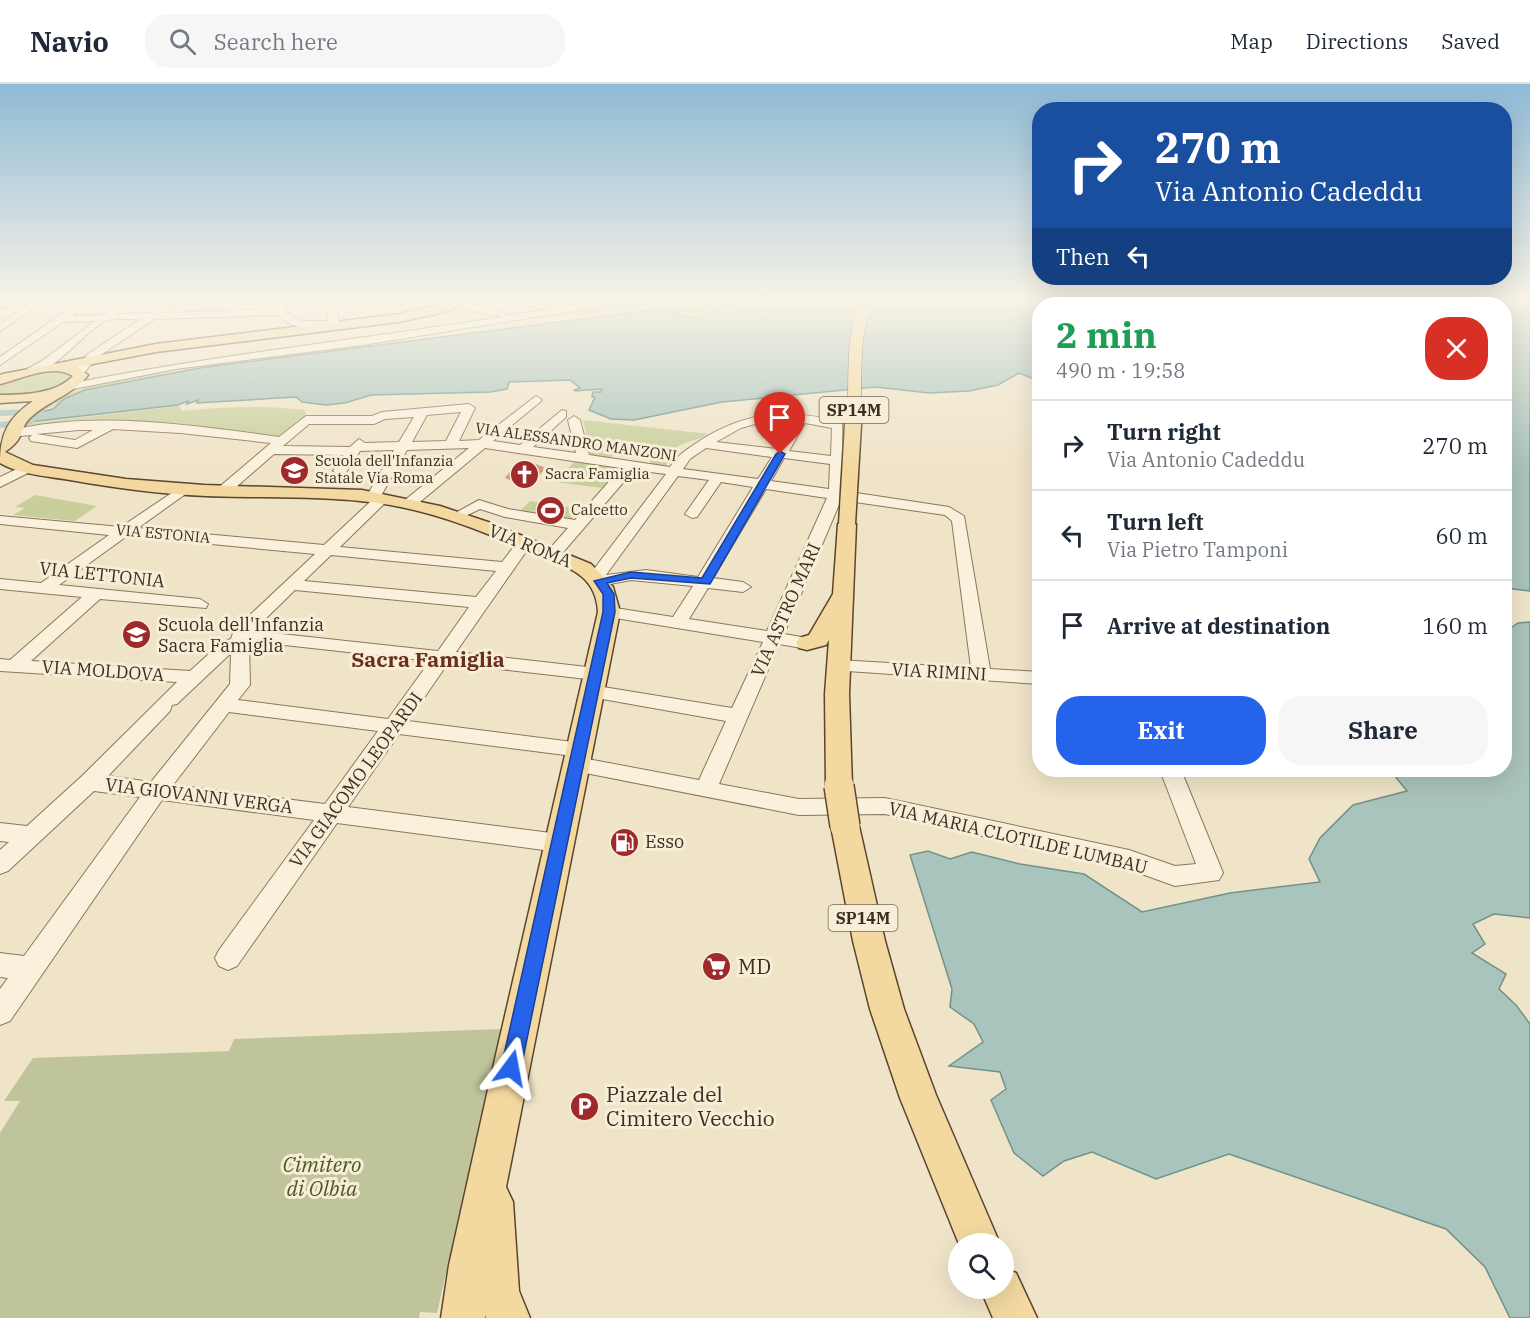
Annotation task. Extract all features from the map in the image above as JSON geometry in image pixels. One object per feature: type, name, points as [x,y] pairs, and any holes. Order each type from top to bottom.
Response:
[{"type":"main road","points":[[7,420],[57,392],[83,372],[117,357]]},
{"type":"main road","name":"SP14M","points":[[857,357],[839,666],[837,716],[839,786],[861,910],[887,1010],[929,1124],[975,1233]]},
{"type":"main road","points":[[0,380],[41,368],[65,368],[83,372]]},
{"type":"main road","points":[[7,420],[33,397],[57,392]]},
{"type":"main road","name":"VIA ROMA","points":[[0,456],[9,462],[27,468],[182,490],[377,498],[410,503],[524,543],[584,568],[598,579]]},
{"type":"main road","points":[[463,1318],[470,1265],[491,1175],[609,612],[609,594],[598,579]]},
{"type":"main road","points":[[807,643],[818,640],[843,588]]},
{"type":"main road","points":[[491,1175],[498,1291],[508,1318]]},
{"type":"main road","points":[[1006,1299],[1015,1318]]},
{"type":"street","points":[[0,369],[41,368],[56,357]]},
{"type":"street","points":[[83,372],[102,357]]},
{"type":"street","points":[[83,372],[146,371],[248,357]]},
{"type":"street","points":[[410,503],[536,400]]},
{"type":"street","points":[[222,491],[306,420],[374,420],[382,416],[469,408],[451,444]]},
{"type":"street","points":[[0,1012],[28,969],[156,791],[240,685],[240,634],[377,498],[423,412]]},
{"type":"street","points":[[598,579],[675,471],[678,463],[703,444],[749,419],[779,415],[802,418],[765,484],[679,622]]},
{"type":"street","points":[[522,450],[568,417],[583,456],[581,458]]},
{"type":"street","name":"VIA ASTRO MARI","points":[[706,789],[836,494],[838,425],[802,418]]},
{"type":"street","points":[[7,420],[33,437],[77,444],[111,426]]},
{"type":"street","name":"VIA ALESSANDRO MANZONI","points":[[7,420],[59,428],[174,426],[276,446],[355,449],[404,445],[484,444],[944,509],[958,516],[981,674]]},
{"type":"street","points":[[340,471],[374,420]]},
{"type":"street","points":[[703,444],[837,461]]},
{"type":"street","points":[[553,555],[631,465]]},
{"type":"street","points":[[0,483],[27,468]]},
{"type":"street","points":[[692,514],[718,477]]},
{"type":"street","points":[[43,589],[122,530],[182,490]]},
{"type":"street","points":[[455,517],[478,504],[505,513],[577,525]]},
{"type":"street","name":"VIA ESTONIA","points":[[0,520],[508,567]]},
{"type":"street","name":"VIA GIACOMO LEOPARDI","points":[[228,958],[446,656],[524,543]]},
{"type":"street","points":[[598,579],[631,575],[743,587]]},
{"type":"street","name":"VIA LETTONIA","points":[[0,584],[200,604]]},
{"type":"street","points":[[291,585],[483,603]]},
{"type":"street","points":[[7,665],[96,594]]},
{"type":"street","points":[[609,612],[807,643]]},
{"type":"street","points":[[0,864],[90,782],[192,677],[228,646],[256,636],[446,656],[593,682],[737,716]]},
{"type":"street","name":"VIA MOLDOVA","points":[[7,665],[192,677]]},
{"type":"street","name":"VIA RIMINI","points":[[839,666],[1032,677]]},
{"type":"street","name":"VIA MARIA CLOTILDE LUMBAU","points":[[224,705],[393,727],[579,757],[706,789],[799,807],[885,806],[1129,860],[1175,876],[1211,873],[1174,777]]},
{"type":"street","name":"VIA GIOVANNI VERGA","points":[[90,782],[559,843]]},
{"type":"street","points":[[0,832],[30,836]]},
{"type":"street","points":[[0,965],[28,969]]},
{"type":"green space","points":[[197,368],[171,376],[88,389],[42,410],[55,400],[92,386]]},
{"type":"green space","points":[[42,371],[65,371],[74,376],[67,383],[50,391],[29,395],[0,396],[0,382]]},
{"type":"green space","points":[[178,406],[183,411],[244,407],[289,408],[305,410],[306,415],[279,437],[165,422],[24,428],[27,424]]},
{"type":"green space","points":[[583,420],[709,434],[674,449],[663,460],[671,459],[665,466],[651,464],[650,460],[612,455],[613,459],[591,456]]},
{"type":"green space","points":[[575,461],[620,467],[602,488],[555,482]]},
{"type":"green space","points":[[35,495],[97,506],[75,521],[13,515],[25,508],[15,507]]},
{"type":"green space","name":"Calcetto","points":[[530,501],[580,509],[571,519],[520,511]]},
{"type":"green space","name":"Cimitero di Olbia","points":[[501,1029],[437,1313],[420,1312],[419,1318],[0,1318],[0,1133],[20,1101],[4,1101],[33,1058],[229,1051],[234,1039]]},
{"type":"water","points":[[289,357],[1032,357],[1032,378],[1019,373],[998,385],[969,391],[929,393],[876,387],[722,402],[634,420],[611,419],[589,410],[595,397],[592,397],[593,392],[601,392],[602,389],[575,391],[580,388],[570,380],[509,382],[507,389],[490,392],[371,395],[345,403],[326,405],[302,402],[296,397],[197,403],[198,400],[187,404],[188,401],[178,405],[29,422],[40,412],[53,409],[64,399],[85,390],[200,368]]},
{"type":"water","points":[[1512,357],[1530,357],[1530,591],[1512,589]]},
{"type":"water","points":[[1530,622],[1530,918],[1494,914],[1473,924],[1485,944],[1472,953],[1506,974],[1499,989],[1516,1005],[1530,1024],[1530,1318],[1510,1318],[1485,1267],[1446,1229],[1229,1154],[1156,1179],[1092,1152],[1064,1161],[1043,1176],[1014,1153],[991,1100],[1006,1089],[1000,1072],[949,1066],[983,1042],[974,1024],[950,1007],[952,989],[910,855],[928,851],[950,859],[972,852],[1020,864],[1084,874],[1142,912],[1230,893],[1320,882],[1309,859],[1320,838],[1353,805],[1407,791],[1396,777],[1512,777],[1512,627],[1518,623]]},
{"type":"building","name":"Sacra Famiglia","points":[[533,463],[546,468],[530,485],[523,485],[505,478],[516,464]]},
{"type":"waterway","points":[[0,413],[40,412],[29,422],[0,425]]},
{"type":"place","name":"Scuola dell'Infanzia Statale Via Roma","points":[[294,470]]},
{"type":"place","name":"Sacra Famiglia","points":[[524,474]]},
{"type":"place","name":"Calcetto","points":[[550,510]]},
{"type":"place","name":"Scuola dell'Infanzia Sacra Famiglia","points":[[137,635]]},
{"type":"place","name":"Esso","points":[[624,842]]},
{"type":"place","name":"MD","points":[[717,967]]},
{"type":"place","name":"Piazzale del Cimitero Vecchio","points":[[585,1107]]},
{"type":"district","name":"Sacra Famiglia","points":[[428,660]]},
{"type":"route","points":[[511,1068],[609,612],[609,594],[600,581],[631,575],[646,575],[705,582],[765,484],[780,454]]}]
